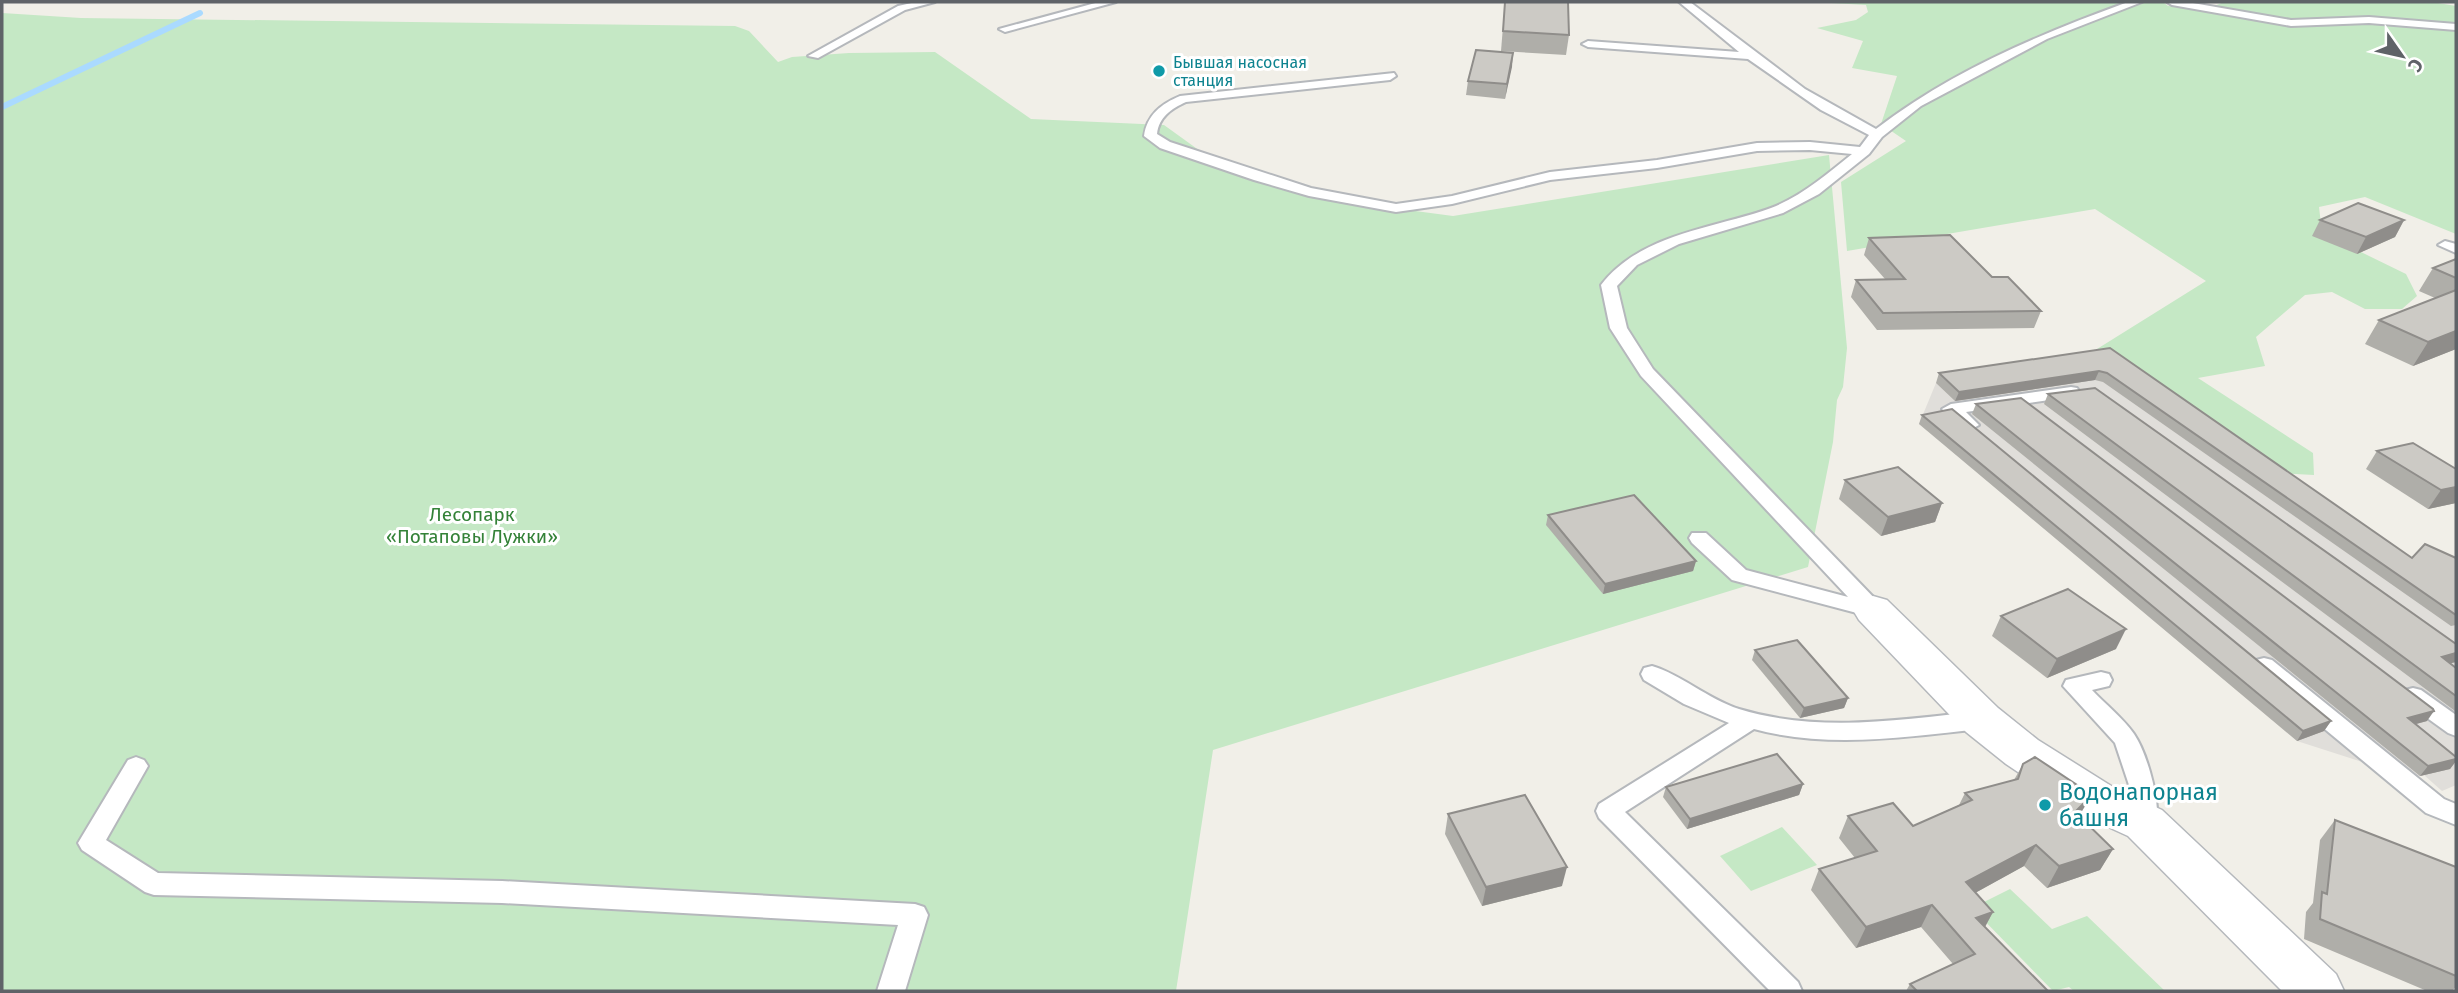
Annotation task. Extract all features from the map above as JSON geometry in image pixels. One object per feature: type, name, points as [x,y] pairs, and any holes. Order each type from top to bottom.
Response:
[{"type":"street","points":[[1873,610],[1982,720],[2061,780],[2099,802],[2145,823],[2317,991]]},
{"type":"lane","points":[[814,56],[902,8],[930,2]]},
{"type":"lane","points":[[1005,29],[1111,2]]},
{"type":"lane","points":[[1684,2],[1749,57],[1846,120],[1877,134]]},
{"type":"lane","points":[[1873,610],[1657,386],[1626,348],[1611,312],[1609,285],[1632,262],[1674,240],[1778,210],[1814,191],[1864,151],[1877,134],[1917,103],[2043,37],[2137,2]]},
{"type":"lane","points":[[2172,2],[2291,23],[2369,20],[2456,27]]},
{"type":"lane","points":[[1588,44],[1749,57]]},
{"type":"lane","points":[[1390,76],[1184,99],[1160,112],[1151,127],[1150,136],[1165,145],[1309,192],[1396,208],[1452,200],[1550,176],[1657,164],[1757,146],[1810,146],[1864,151]]},
{"type":"lane","points":[[1984,436],[1951,409],[2095,388]]},
{"type":"lane","points":[[2022,399],[2044,416]]},
{"type":"lane","points":[[1699,538],[1739,575],[1873,610]]},
{"type":"lane","points":[[2252,656],[2435,806],[2456,815]]},
{"type":"lane","points":[[1652,674],[1673,689],[1748,722],[1796,731],[1849,734],[1982,720]]},
{"type":"lane","points":[[2101,680],[2074,686],[2125,739],[2143,791],[2145,823]]},
{"type":"lane","points":[[2401,687],[2456,727]]},
{"type":"lane","points":[[1748,722],[1608,811],[1788,991]]},
{"type":"lane","points":[[136,766],[92,843],[154,884],[502,892],[915,915],[891,991]]},
{"type":"shaded area","points":[[2106,357],[2405,567],[2456,571],[2456,785],[2442,791],[2424,775],[2412,778],[2297,741],[1919,424],[1936,383]]},
{"type":"green space","points":[[1814,2],[2163,2],[2168,6],[2212,7],[2224,2],[2432,2],[2456,6],[2456,234],[2365,197],[2319,207],[2322,233],[2406,274],[2417,296],[2402,309],[2365,309],[2332,292],[2305,295],[2256,337],[2265,366],[2198,378],[2313,453],[2314,475],[2276,473],[2097,349],[2206,281],[2095,209],[1847,251],[1841,182],[1906,141],[1881,124],[1897,76],[1852,68],[1863,41],[1817,28],[1856,20],[1868,12],[1866,5]]},
{"type":"green space","name":"Лесопарк «Потаповы Лужки»","points":[[2,13],[81,18],[735,26],[749,31],[778,62],[792,57],[849,53],[935,52],[1031,119],[1164,125],[1232,174],[1325,199],[1453,216],[1829,155],[1847,348],[1843,387],[1837,400],[1833,442],[1808,567],[1213,750],[1176,991],[2,991]]},
{"type":"green space","points":[[1782,827],[1817,865],[1751,891],[1720,856]]},
{"type":"green space","points":[[2010,889],[2052,929],[2087,916],[2165,991],[2074,991],[2069,987],[2053,991],[1972,908]]},
{"type":"building","points":[[1505,2],[1568,2],[1569,35],[1503,31]]},
{"type":"building","points":[[1476,50],[1513,53],[1507,84],[1468,81]]},
{"type":"building","points":[[2358,203],[2404,220],[2366,237],[2320,220]]},
{"type":"building","points":[[1950,235],[1992,277],[2008,277],[2041,311],[1883,313],[1856,280],[1905,279],[1869,238]]},
{"type":"building","points":[[2456,259],[2456,278],[2433,268]]},
{"type":"building","points":[[2456,290],[2456,331],[2428,342],[2379,320]]},
{"type":"building","points":[[2110,348],[2412,558],[2425,544],[2456,558],[2456,615],[2107,373],[2099,371],[1959,392],[1939,373]]},
{"type":"building","points":[[2095,388],[2456,644],[2456,653],[2442,657],[2456,668],[2456,696],[2048,394]]},
{"type":"building","points":[[2021,398],[2433,709],[2434,711],[2408,718],[2456,759],[2428,766],[1976,404]]},
{"type":"building","points":[[1952,409],[2331,721],[2303,731],[1922,415]]},
{"type":"building","points":[[2413,443],[2456,469],[2456,487],[2441,490],[2377,451]]},
{"type":"building","points":[[1898,467],[1942,503],[1888,517],[1845,480]]},
{"type":"building","points":[[1634,495],[1696,561],[1605,584],[1548,515]]},
{"type":"building","points":[[2068,589],[2126,629],[2057,659],[2001,616]]},
{"type":"building","points":[[1797,640],[1848,698],[1804,708],[1755,650]]},
{"type":"building","points":[[1777,754],[1803,784],[1690,819],[1666,787]]},
{"type":"building","points":[[2035,757],[2092,795],[2075,812],[2113,849],[2059,866],[2036,845],[1966,882],[1993,912],[1976,918],[2048,991],[1917,991],[1910,984],[1975,954],[1932,905],[1866,927],[1819,869],[1877,851],[1848,816],[1893,803],[1913,826],[1972,800],[1965,793],[2018,779],[2023,764]]},
{"type":"building","points":[[1525,795],[1567,867],[1486,887],[1448,814]]},
{"type":"building","points":[[2335,820],[2456,867],[2456,976],[2320,919],[2322,892],[2327,894]]},
{"type":"waterway","points":[[2,107],[200,13]]},
{"type":"place","name":"Бывшая насосная станция","points":[[1159,71]]},
{"type":"place","name":"Водонапорная башня","points":[[2045,805]]}]
